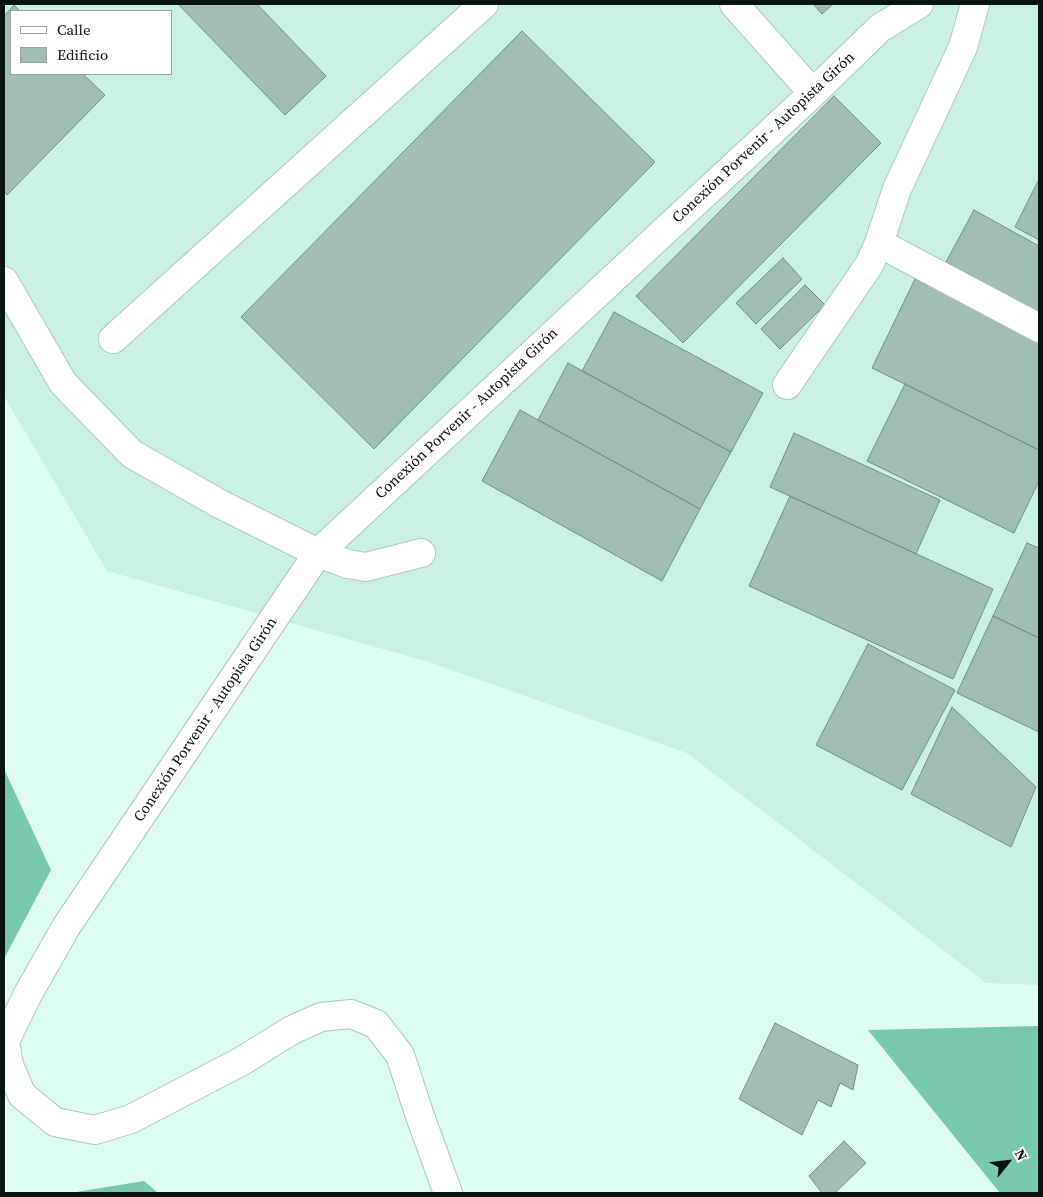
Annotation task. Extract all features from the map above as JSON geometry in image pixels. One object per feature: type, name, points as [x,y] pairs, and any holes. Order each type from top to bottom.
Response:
[{"type":"street","points":[[113,339],[484,4]]},
{"type":"street","points":[[734,4],[813,93]]},
{"type":"street","name":"Conexión Porvenir - Autopista Girón","points":[[448,1193],[400,1055],[376,1024],[351,1014],[321,1016],[292,1030],[242,1061],[131,1119],[95,1130],[55,1122],[22,1095],[9,1066],[5,1041],[28,994],[66,928],[318,554],[813,93],[880,28],[919,4]]},
{"type":"street","points":[[786,385],[869,265],[879,243],[897,189],[963,47],[975,4]]},
{"type":"street","points":[[879,243],[1039,328]]},
{"type":"street","points":[[4,281],[63,383],[132,454],[220,504],[318,554],[348,564],[366,567],[421,553]]},
{"type":"shaded area","points":[[4,4],[1039,4],[1039,985],[986,983],[687,753],[429,662],[107,571],[4,396]]},
{"type":"green space","points":[[4,769],[51,870],[4,959]]},
{"type":"green space","points":[[1039,1026],[1039,1193],[1000,1193],[868,1030]]},
{"type":"green space","points":[[144,1181],[158,1193],[70,1193]]},
{"type":"building","points":[[178,4],[257,4],[326,76],[285,115]]},
{"type":"building","points":[[813,4],[833,4],[822,14]]},
{"type":"building","points":[[14,5],[19,10],[10,10],[10,75],[84,75],[105,95],[7,195],[4,191],[4,16]]},
{"type":"building","points":[[522,31],[655,162],[374,449],[241,317]]},
{"type":"building","points":[[834,96],[881,143],[683,343],[636,296]]},
{"type":"building","points":[[1039,179],[1039,240],[1015,227]]},
{"type":"building","points":[[974,210],[1039,246],[1039,312],[946,262]]},
{"type":"building","points":[[783,258],[802,279],[756,324],[736,303]]},
{"type":"building","points":[[915,279],[1039,340],[1039,450],[872,368]]},
{"type":"building","points":[[805,285],[825,305],[780,349],[761,329]]},
{"type":"building","points":[[614,312],[763,393],[731,452],[582,371]]},
{"type":"building","points":[[568,363],[731,452],[700,509],[538,420]]},
{"type":"building","points":[[905,384],[1039,450],[1039,481],[1014,533],[867,461]]},
{"type":"building","points":[[520,410],[700,509],[662,581],[482,481]]},
{"type":"building","points":[[794,433],[940,500],[916,554],[770,487]]},
{"type":"building","points":[[790,496],[993,589],[953,679],[749,586]]},
{"type":"building","points":[[1027,543],[1039,548],[1039,638],[993,616]]},
{"type":"building","points":[[993,616],[1039,638],[1039,732],[957,693]]},
{"type":"building","points":[[868,644],[955,690],[902,790],[816,745]]},
{"type":"building","points":[[952,707],[1036,787],[1011,847],[911,794]]},
{"type":"building","points":[[775,1023],[858,1065],[853,1090],[840,1083],[831,1107],[818,1100],[802,1135],[739,1099]]},
{"type":"building","points":[[844,1141],[866,1163],[835,1193],[822,1193],[809,1176]]}]
